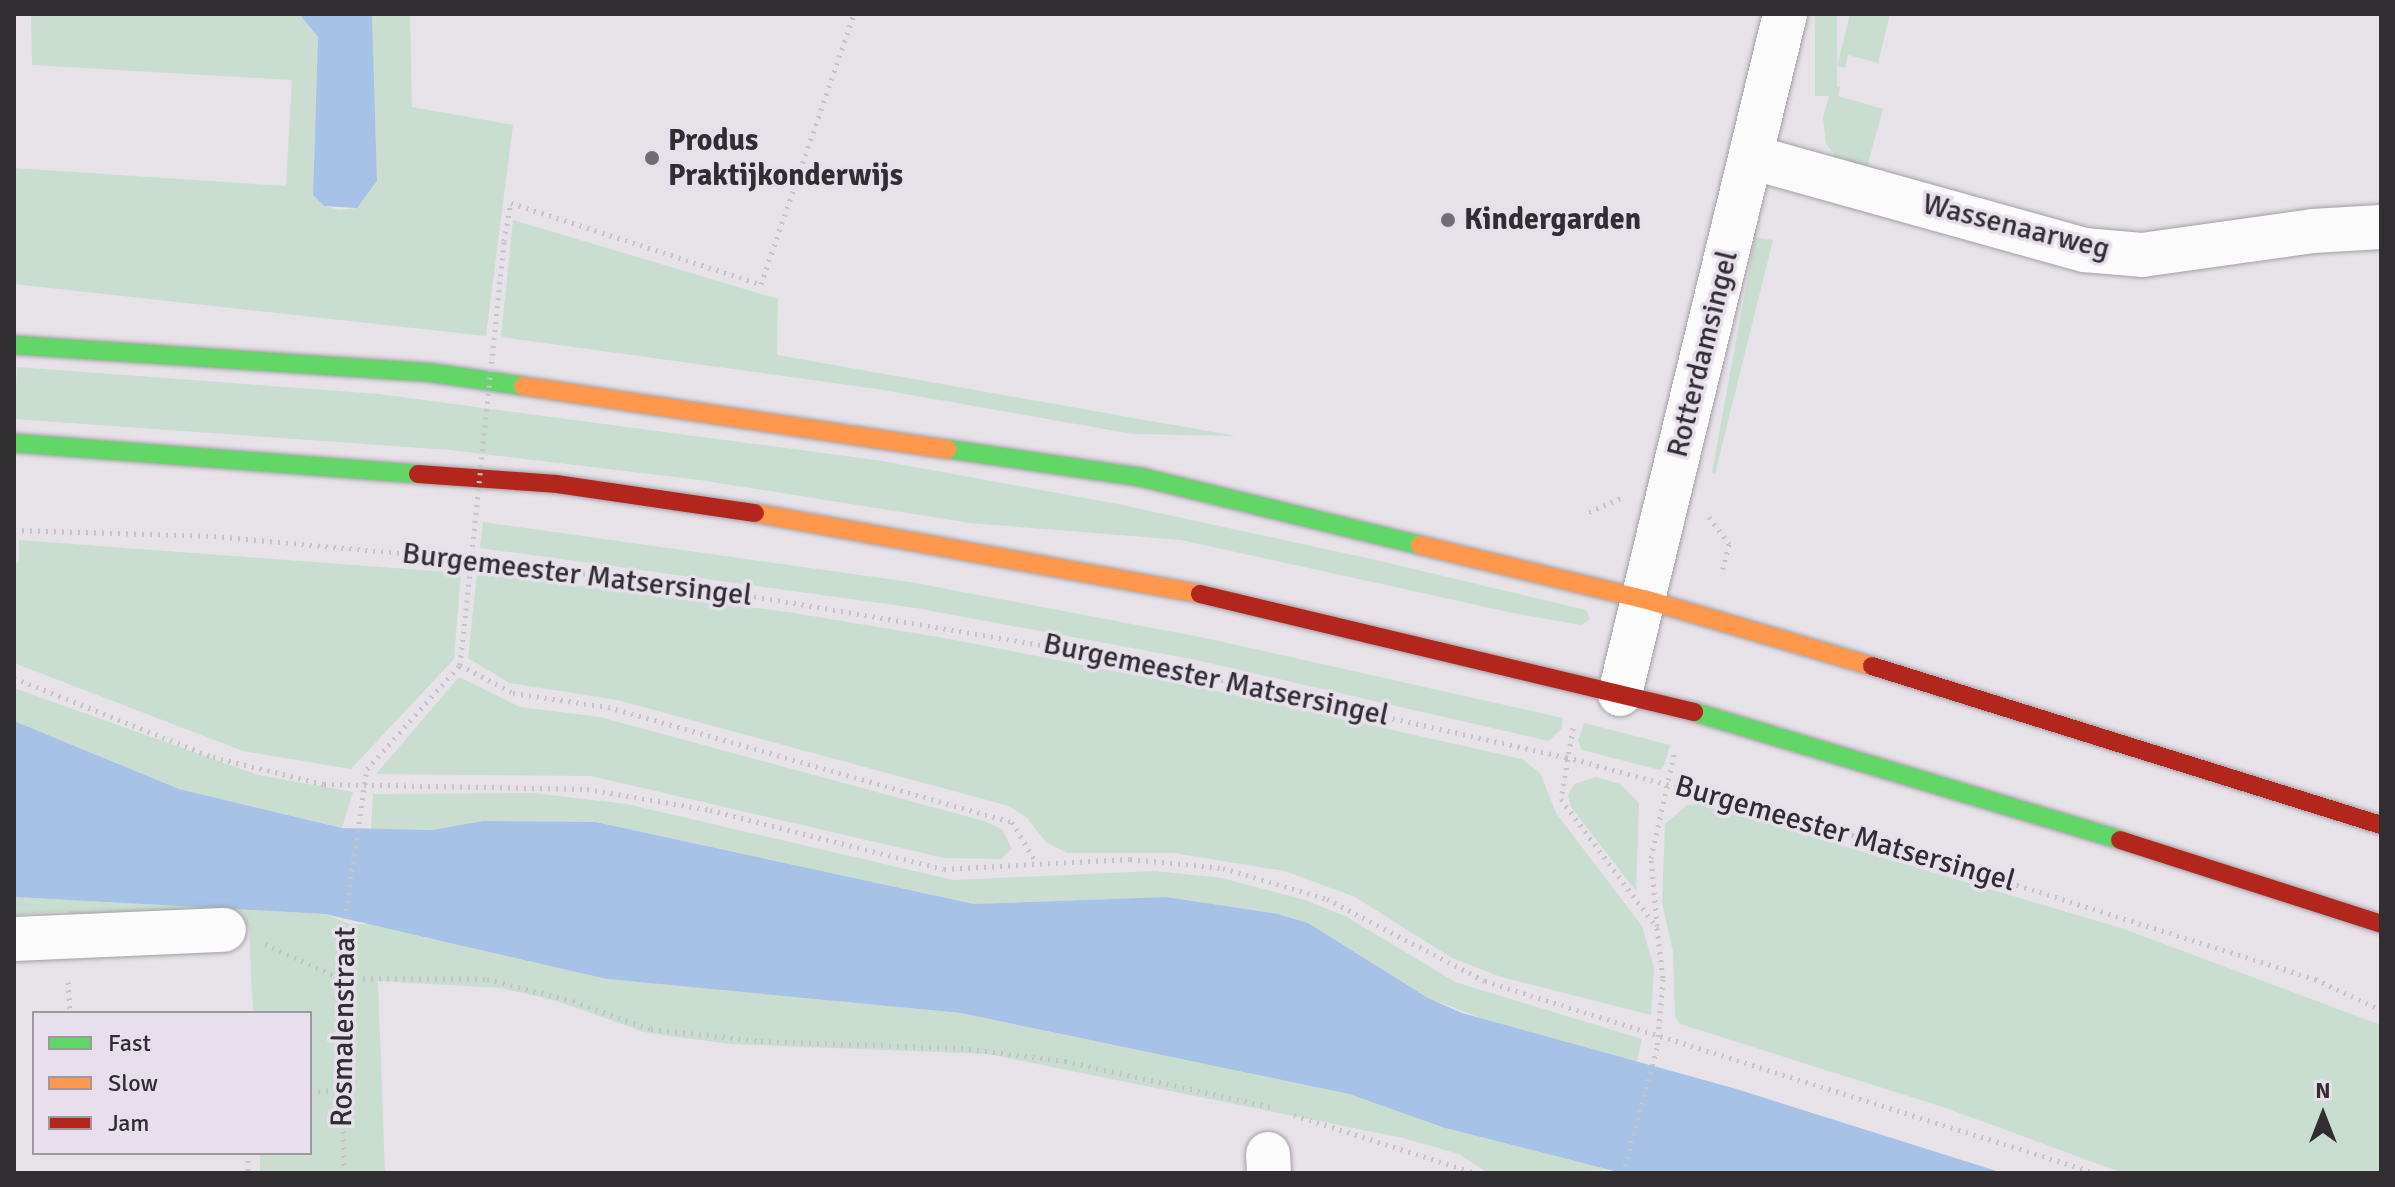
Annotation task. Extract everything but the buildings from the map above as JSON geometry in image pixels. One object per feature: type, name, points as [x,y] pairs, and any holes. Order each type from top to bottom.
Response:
[{"type":"main road","points":[[14,345],[433,373],[1140,477],[1644,599],[1986,700],[2381,825]]},
{"type":"main road","points":[[14,443],[556,484],[770,515],[1189,591],[1620,694],[1928,779],[2381,924]]},
{"type":"street","name":"Rotterdamsingel","points":[[1620,694],[1751,157],[1782,15]]},
{"type":"street","name":"Wassenaarweg","points":[[1751,157],[2084,250],[2142,255],[2313,231],[2381,227]]},
{"type":"street","points":[[14,939],[224,930]]},
{"type":"path","points":[[854,14],[761,284],[511,203],[504,241],[460,665],[513,693],[608,707],[1012,822],[1036,862]]},
{"type":"path","name":"Burgemeester Matsersingel","points":[[14,530],[214,536],[714,590],[1143,662],[1566,757],[1666,783],[2106,910],[2315,979],[2381,1010]]},
{"type":"path","name":"Rosmalenstraat","points":[[344,1173],[339,958],[367,769],[460,665]]},
{"type":"path","points":[[14,678],[213,757],[324,784],[587,789],[710,810],[944,869],[1130,859],[1223,868],[1327,899],[1485,981],[2096,1173]]},
{"type":"path","points":[[1566,757],[1561,799],[1657,928]]},
{"type":"path","points":[[1623,1173],[1657,1048],[1663,979],[1651,858],[1666,783]]},
{"type":"path","points":[[224,930],[339,978],[487,979],[573,1001],[651,1029],[761,1041],[961,1048],[1065,1061],[1266,1106],[1476,1173]]},
{"type":"path","points":[[312,1092],[341,1090]]},
{"type":"green space","points":[[31,14],[299,14],[318,37],[313,195],[324,206],[340,210],[357,208],[377,181],[372,14],[410,14],[412,107],[513,125],[486,336],[14,284],[14,168],[286,186],[292,80],[32,65]]},
{"type":"green space","points":[[1815,14],[1837,14],[1837,96],[1815,96]]},
{"type":"green space","points":[[1850,14],[1890,14],[1878,63],[1848,55],[1845,68],[1837,66]]},
{"type":"green space","points":[[1832,86],[1840,87],[1838,96],[1883,109],[1867,167],[1836,156],[1826,144],[1823,117]]},
{"type":"green space","points":[[513,220],[778,299],[777,355],[1236,436],[1133,434],[877,389],[501,337]]},
{"type":"green space","points":[[1755,237],[1773,240],[1715,474],[1712,472]]},
{"type":"green space","points":[[17,367],[379,394],[876,460],[1118,504],[1376,560],[1586,610],[1590,619],[1581,625],[1513,613],[1181,540],[970,523],[700,480],[450,450],[14,419]]},
{"type":"green space","points":[[483,522],[910,582],[1205,638],[1563,718],[1562,728],[1549,741],[1191,659],[916,608],[480,548]]},
{"type":"green space","points":[[19,540],[461,573],[454,659],[351,769],[243,751],[14,663],[14,563],[19,562]]},
{"type":"green space","points":[[477,573],[788,612],[950,639],[1246,697],[1522,759],[1540,773],[1556,813],[1642,926],[1654,968],[1651,1015],[1501,977],[1452,958],[1355,897],[1285,871],[1174,853],[1067,853],[1046,842],[1027,818],[1009,806],[617,700],[509,683],[468,658]]},
{"type":"green space","points":[[459,677],[520,707],[600,717],[984,821],[1002,829],[1012,849],[1001,859],[944,858],[591,776],[376,774]]},
{"type":"green space","points":[[14,688],[258,775],[353,792],[342,828],[179,789],[14,721]]},
{"type":"green space","points":[[1584,723],[1670,745],[1664,766],[1660,770],[1582,750],[1578,741]]},
{"type":"green space","points":[[1596,777],[1620,784],[1639,803],[1636,891],[1571,807],[1568,795],[1574,784]]},
{"type":"green space","points":[[533,793],[627,804],[953,880],[1154,871],[1222,878],[1305,900],[1347,917],[1455,982],[1642,1039],[1636,1064],[1496,1024],[1428,998],[1308,923],[1278,914],[1166,897],[974,904],[794,866],[483,821],[432,830],[371,829],[373,794]]},
{"type":"green space","points":[[1701,804],[2121,928],[2381,1025],[2381,1173],[2123,1173],[1943,1107],[1680,1024],[1675,1016],[1673,952],[1662,903],[1665,824],[1687,805]]},
{"type":"green space","points":[[14,897],[325,914],[349,924],[377,924],[607,979],[961,1013],[1349,1094],[1445,1128],[1610,1170],[1488,1173],[1459,1154],[1403,1138],[987,1054],[730,1044],[648,1033],[553,1000],[500,988],[378,981],[385,1173],[260,1173],[260,1155],[312,1155],[312,1011],[253,1011],[249,927],[78,934],[68,911],[14,915]]},
{"type":"water","points":[[299,14],[372,14],[377,181],[357,208],[324,206],[313,195],[318,37]]},
{"type":"water","points":[[14,721],[179,789],[342,828],[432,830],[483,821],[595,822],[974,904],[1166,897],[1278,914],[1308,923],[1428,998],[1462,1013],[1733,1088],[2003,1173],[1622,1173],[1445,1128],[1349,1094],[961,1013],[607,979],[325,914],[14,897]]},
{"type":"traffic: fast","points":[[14,345],[433,373],[523,386]]},
{"type":"traffic: fast","points":[[14,443],[418,474]]},
{"type":"traffic: fast","points":[[947,449],[1140,477],[1420,545]]},
{"type":"traffic: fast","points":[[1694,712],[2120,840]]},
{"type":"traffic: slow","points":[[523,386],[947,449]]},
{"type":"traffic: slow","points":[[755,513],[1200,594]]},
{"type":"traffic: slow","points":[[1420,545],[1644,599],[1872,666]]},
{"type":"traffic: jam","points":[[418,474],[556,484],[755,513]]},
{"type":"traffic: jam","points":[[1200,594],[1694,712]]},
{"type":"traffic: jam","points":[[1872,666],[2381,825]]},
{"type":"traffic: jam","points":[[2120,840],[2381,924]]},
{"type":"place","name":"Produs Praktijkonderwijs","points":[[652,158]]},
{"type":"place","name":"Kindergarden","points":[[1448,220]]}]
